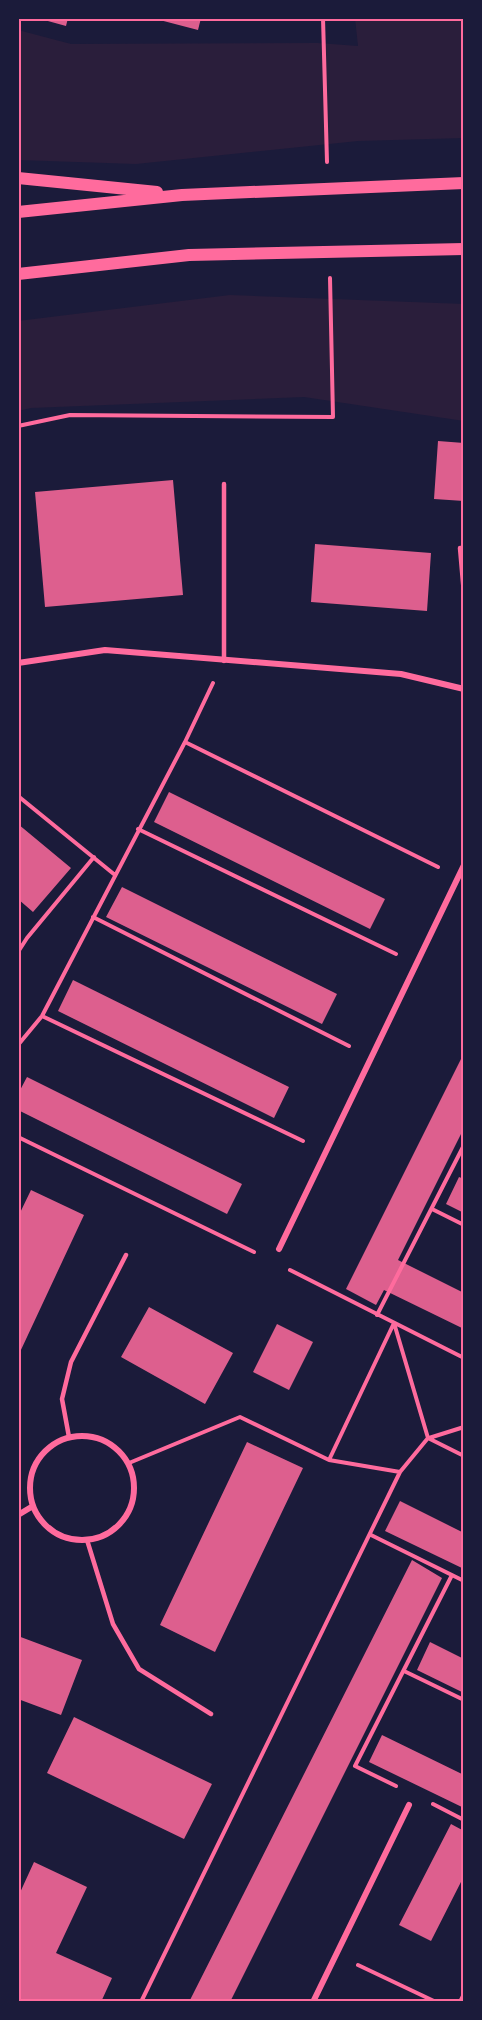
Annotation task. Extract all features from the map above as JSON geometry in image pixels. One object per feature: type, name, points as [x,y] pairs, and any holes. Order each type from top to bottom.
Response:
[{"type":"main road","points":[[443,183],[464,177]]},
{"type":"main road","points":[[18,178],[183,195]]},
{"type":"main road","points":[[18,212],[183,195],[464,183]]},
{"type":"main road","points":[[18,274],[189,255],[464,249]]},
{"type":"main road","points":[[18,282],[61,270]]},
{"type":"street","points":[[18,663],[105,650],[401,674],[464,689]]},
{"type":"street","points":[[279,1249],[464,865]]},
{"type":"street","points":[[87,1435],[104,1440],[118,1449],[129,1462],[135,1479],[134,1497],[128,1513],[118,1527],[104,1536],[87,1540],[69,1539],[54,1532],[41,1520],[33,1506],[29,1488],[32,1471],[40,1456],[53,1444],[69,1437],[87,1435]]},
{"type":"street","points":[[18,1515],[33,1506]]},
{"type":"street","points":[[312,2002],[409,1805]]},
{"type":"lane","points":[[224,484],[224,661]]},
{"type":"lane","points":[[464,548],[460,548],[464,594]]},
{"type":"lane","points":[[69,1437],[62,1399],[71,1362],[126,1256]]},
{"type":"lane","points":[[87,1540],[113,1624],[139,1669],[212,1714]]},
{"type":"path","points":[[323,18],[325,72]]},
{"type":"path","points":[[18,426],[70,415],[333,417],[331,332]]},
{"type":"path","points":[[18,1045],[42,1016],[224,661]]},
{"type":"path","points":[[184,742],[457,876]]},
{"type":"path","points":[[18,796],[115,875]]},
{"type":"path","points":[[138,829],[415,964]]},
{"type":"path","points":[[18,952],[94,857]]},
{"type":"path","points":[[93,917],[371,1057]]},
{"type":"path","points":[[42,1016],[325,1152]]},
{"type":"path","points":[[18,1137],[262,1256]]},
{"type":"path","points":[[377,1315],[464,1145]]},
{"type":"path","points":[[432,1209],[464,1226]]},
{"type":"path","points":[[283,1267],[464,1358]]},
{"type":"path","points":[[394,1323],[428,1438],[464,1456]]},
{"type":"path","points":[[329,1460],[394,1323]]},
{"type":"path","points":[[129,1462],[240,1417],[329,1460],[400,1472]]},
{"type":"path","points":[[141,2002],[400,1472],[428,1438],[464,1427]]},
{"type":"path","points":[[371,1535],[464,1581]]},
{"type":"path","points":[[404,1790],[355,1767],[452,1575]]},
{"type":"path","points":[[404,1671],[464,1701]]},
{"type":"path","points":[[424,1800],[464,1820]]},
{"type":"path","points":[[336,1954],[436,2002]]},
{"type":"path","points":[[460,2002],[464,1994]]},
{"type":"shaded area","points":[[355,18],[464,18],[464,138],[358,141],[136,164],[18,160],[18,30],[71,44],[318,43],[358,46]]},
{"type":"shaded area","points":[[230,295],[464,304],[464,421],[304,397],[31,408],[18,411],[18,321]]},
{"type":"building","points":[[37,18],[68,18],[66,26]]},
{"type":"building","points":[[152,18],[201,18],[198,30]]},
{"type":"building","points":[[438,441],[464,443],[464,501],[434,499]]},
{"type":"building","points":[[173,480],[183,595],[45,607],[35,492]]},
{"type":"building","points":[[315,544],[431,553],[427,611],[311,602]]},
{"type":"building","points":[[169,792],[385,899],[370,929],[154,822]]},
{"type":"building","points":[[18,824],[71,868],[33,912],[18,899]]},
{"type":"building","points":[[122,887],[337,994],[322,1024],[106,917]]},
{"type":"building","points":[[73,980],[289,1087],[274,1118],[58,1011]]},
{"type":"building","points":[[464,1053],[464,1128],[398,1260],[464,1293],[464,1329],[384,1290],[376,1305],[346,1289]]},
{"type":"building","points":[[27,1077],[242,1184],[227,1214],[18,1110],[18,1094]]},
{"type":"building","points":[[459,1177],[464,1179],[464,1213],[446,1204]]},
{"type":"building","points":[[31,1190],[84,1215],[20,1352],[18,1351],[18,1217]]},
{"type":"building","points":[[149,1307],[233,1353],[205,1404],[121,1357]]},
{"type":"building","points":[[277,1324],[313,1342],[289,1390],[253,1372]]},
{"type":"building","points":[[247,1442],[303,1468],[215,1652],[160,1625]]},
{"type":"building","points":[[400,1501],[464,1533],[464,1569],[385,1531]]},
{"type":"building","points":[[412,1560],[442,1578],[230,2002],[189,2002]]},
{"type":"building","points":[[18,1636],[82,1660],[61,1715],[18,1699]]},
{"type":"building","points":[[430,1642],[464,1659],[464,1693],[417,1670]]},
{"type":"building","points":[[74,1717],[212,1784],[184,1839],[47,1773]]},
{"type":"building","points":[[382,1735],[464,1775],[464,1808],[369,1762]]},
{"type":"building","points":[[451,1824],[464,1831],[464,1876],[431,1941],[399,1925]]},
{"type":"building","points":[[34,1862],[87,1887],[56,1953],[112,1978],[101,2002],[26,2002],[18,1998],[18,1897]]}]
